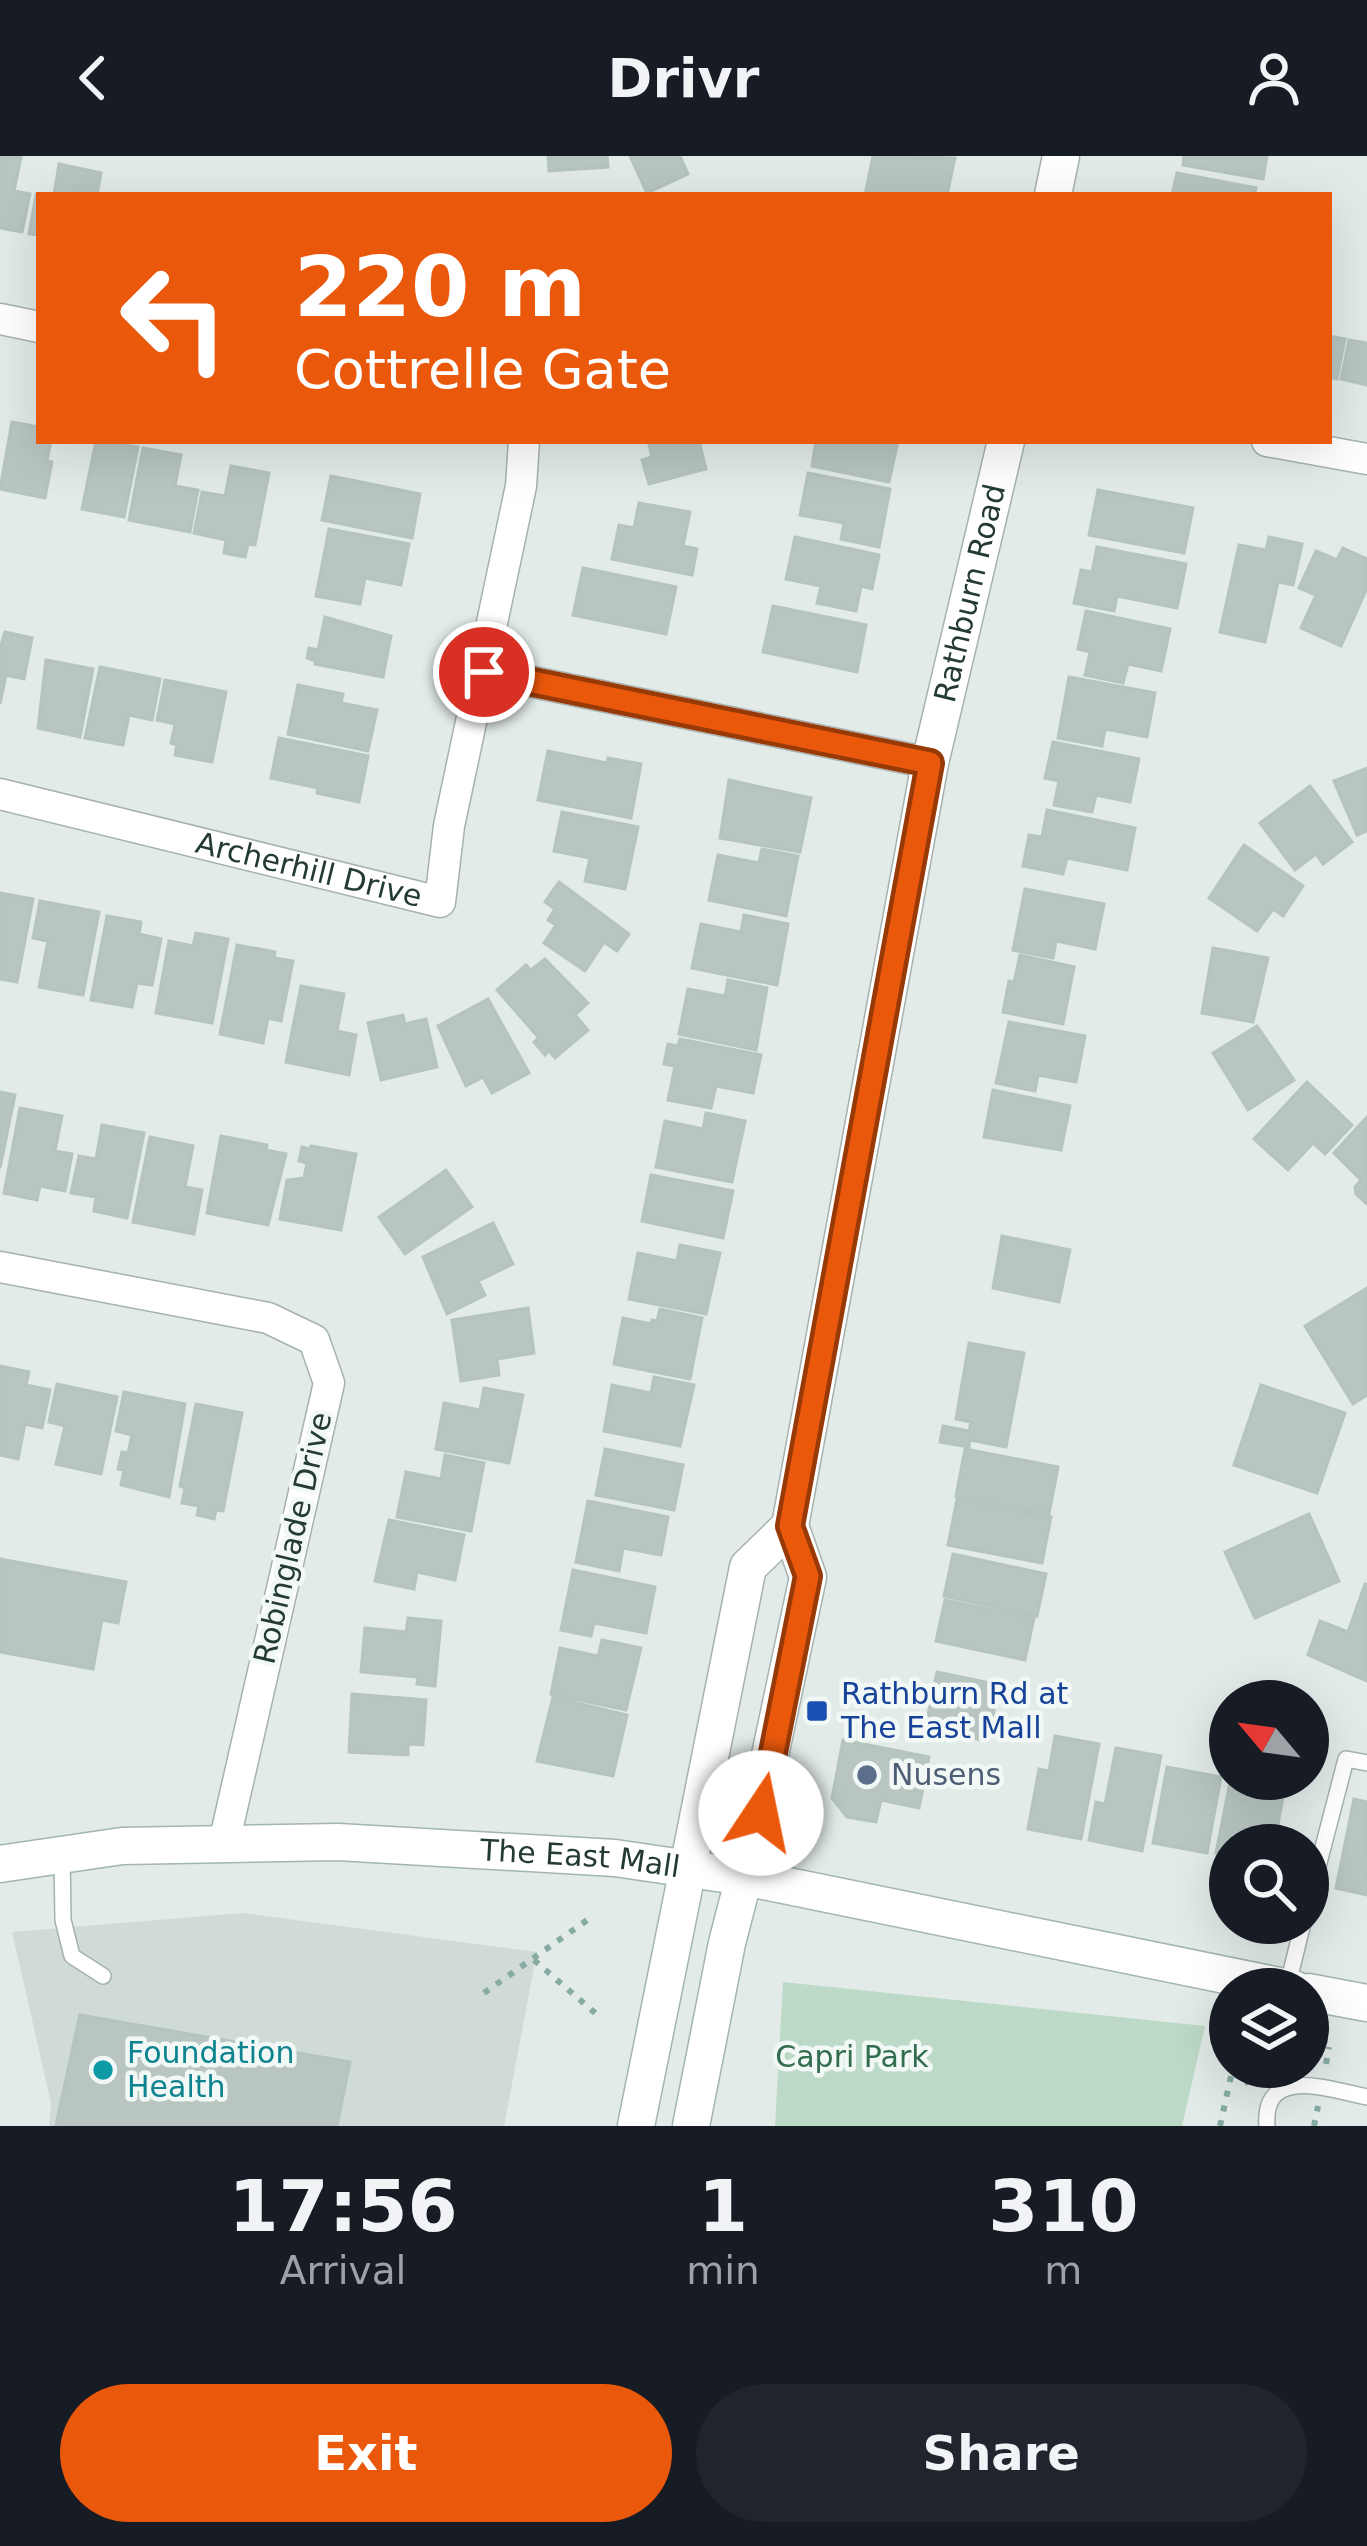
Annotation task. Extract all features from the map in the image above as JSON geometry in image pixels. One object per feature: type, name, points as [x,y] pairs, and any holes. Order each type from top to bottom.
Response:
[{"type":"main road","points":[[1054,192],[1060,156]]},
{"type":"main road","name":"Rathburn Road","points":[[691,2126],[808,1576],[790,1526],[930,763],[1005,444]]},
{"type":"main road","points":[[636,2126],[748,1567],[790,1526]]},
{"type":"main road","name":"The East Mall","points":[[0,1864],[122,1846],[224,1843],[429,1845],[688,1868],[1209,1972]]},
{"type":"main road","points":[[1329,1996],[1367,2003]]},
{"type":"street","points":[[0,319],[36,326]]},
{"type":"street","name":"Archerhill Drive","points":[[0,794],[440,902],[449,826],[521,486],[524,444]]},
{"type":"street","points":[[1283,444],[1367,460]]},
{"type":"street","points":[[484,672],[930,763]]},
{"type":"street","name":"Robinglade Drive","points":[[0,1268],[268,1318],[314,1340],[329,1383],[224,1843]]},
{"type":"lane","points":[[1329,1824],[1346,1759],[1367,1763]]},
{"type":"lane","points":[[62,1855],[63,1920],[72,1957],[104,1976]]},
{"type":"lane","points":[[1267,2126],[1266,2111],[1281,2091],[1298,2083],[1367,2097]]},
{"type":"path","points":[[484,1993],[593,1916]]},
{"type":"path","points":[[534,1960],[602,2019]]},
{"type":"path","points":[[1220,2126],[1228,2088]]},
{"type":"shaded area","points":[[243,1913],[537,1952],[504,2126],[49,2126],[51,2103],[12,1932]]},
{"type":"green space","name":"Capri Park","points":[[783,1982],[1205,2026],[1182,2126],[775,2126]]},
{"type":"building","points":[[0,156],[21,157],[14,191],[30,194],[22,232],[0,228]]},
{"type":"building","points":[[548,156],[607,156],[608,167],[549,171]]},
{"type":"building","points":[[630,156],[680,156],[688,174],[647,192]]},
{"type":"building","points":[[873,156],[955,158],[948,192],[866,192]]},
{"type":"building","points":[[1184,156],[1267,156],[1263,179],[1183,165]]},
{"type":"building","points":[[59,164],[101,173],[98,192],[54,192]]},
{"type":"building","points":[[1177,173],[1256,188],[1255,192],[1173,192]]},
{"type":"building","points":[[36,195],[36,235],[29,234]]},
{"type":"building","points":[[1332,337],[1345,339],[1337,379],[1332,378]]},
{"type":"building","points":[[1349,340],[1367,343],[1367,385],[1341,379]]},
{"type":"building","points":[[12,422],[36,426],[36,444],[50,444],[45,498],[0,489]]},
{"type":"building","points":[[95,444],[138,447],[124,517],[82,509]]},
{"type":"building","points":[[649,444],[700,444],[706,469],[649,484],[642,460],[652,457]]},
{"type":"building","points":[[816,444],[897,444],[889,482],[812,466]]},
{"type":"building","points":[[143,448],[181,455],[175,486],[198,490],[190,532],[129,520]]},
{"type":"building","points":[[231,466],[269,473],[255,545],[248,544],[245,557],[224,553],[226,540],[194,533],[202,492],[225,496]]},
{"type":"building","points":[[808,473],[890,489],[879,547],[841,539],[844,523],[800,515]]},
{"type":"building","points":[[331,476],[420,494],[412,538],[322,520]]},
{"type":"building","points":[[1098,490],[1193,508],[1184,553],[1089,535]]},
{"type":"building","points":[[639,503],[690,512],[683,546],[697,549],[692,575],[612,559],[619,525],[634,528]]},
{"type":"building","points":[[329,529],[409,544],[401,585],[365,578],[360,604],[316,596]]},
{"type":"building","points":[[795,537],[879,555],[872,589],[861,586],[856,611],[817,603],[821,586],[786,579]]},
{"type":"building","points":[[1269,537],[1302,544],[1293,585],[1278,582],[1265,642],[1220,632],[1239,545],[1266,550]]},
{"type":"building","points":[[1097,547],[1186,564],[1177,608],[1117,596],[1114,611],[1074,603],[1081,570],[1092,572]]},
{"type":"building","points":[[1343,548],[1367,559],[1367,588],[1341,646],[1301,628],[1316,595],[1299,588],[1316,551],[1337,560]]},
{"type":"building","points":[[583,568],[676,587],[666,634],[573,615]]},
{"type":"building","points":[[773,606],[866,625],[857,672],[763,652]]},
{"type":"building","points":[[1086,611],[1170,629],[1161,671],[1128,664],[1123,683],[1085,675],[1090,652],[1078,649]]},
{"type":"building","points":[[325,617],[391,636],[383,677],[315,664],[307,658],[309,648],[318,650]]},
{"type":"building","points":[[5,632],[32,638],[24,679],[6,675],[0,704],[0,648]]},
{"type":"building","points":[[46,660],[93,669],[80,737],[38,728]]},
{"type":"building","points":[[100,667],[160,679],[152,720],[129,715],[123,745],[85,738]]},
{"type":"building","points":[[1069,677],[1155,693],[1147,737],[1105,729],[1102,746],[1058,738]]},
{"type":"building","points":[[165,680],[226,692],[212,762],[175,755],[177,745],[171,743],[175,724],[157,720]]},
{"type":"building","points":[[298,685],[343,694],[341,703],[377,710],[368,751],[288,734]]},
{"type":"building","points":[[279,738],[368,756],[359,802],[271,778]]},
{"type":"building","points":[[1053,742],[1139,759],[1130,802],[1096,795],[1092,812],[1054,805],[1059,781],[1045,778]]},
{"type":"building","points":[[548,751],[607,763],[608,758],[641,764],[631,818],[538,800]]},
{"type":"building","points":[[1367,768],[1367,831],[1357,835],[1334,781]]},
{"type":"building","points":[[729,780],[811,798],[800,852],[720,838]]},
{"type":"building","points":[[1310,786],[1352,842],[1323,864],[1316,854],[1295,870],[1260,823]]},
{"type":"building","points":[[1047,810],[1135,828],[1127,870],[1067,858],[1063,874],[1023,866],[1029,835],[1042,837]]},
{"type":"building","points":[[562,812],[638,827],[625,889],[585,881],[590,858],[554,851]]},
{"type":"building","points":[[1244,845],[1303,886],[1283,916],[1273,909],[1257,931],[1209,898]]},
{"type":"building","points":[[762,849],[798,856],[786,916],[709,900],[718,855],[759,863]]},
{"type":"building","points":[[559,882],[629,934],[617,951],[604,942],[585,971],[544,943],[556,925],[548,920],[555,909],[545,902]]},
{"type":"building","points":[[1025,889],[1104,904],[1095,949],[1056,941],[1053,958],[1013,950]]},
{"type":"building","points":[[0,893],[33,899],[17,982],[0,979]]},
{"type":"building","points":[[40,901],[99,912],[83,995],[39,987],[48,941],[33,938]]},
{"type":"building","points":[[744,915],[788,924],[777,985],[692,968],[701,924],[741,932]]},
{"type":"building","points":[[107,916],[141,922],[139,934],[161,939],[152,985],[137,983],[132,1007],[91,1000]]},
{"type":"building","points":[[196,933],[228,939],[212,1023],[156,1013],[169,941],[193,946]]},
{"type":"building","points":[[237,945],[275,952],[274,958],[293,961],[281,1021],[268,1018],[263,1043],[220,1034]]},
{"type":"building","points":[[1213,948],[1268,958],[1253,1022],[1202,1013]]},
{"type":"building","points":[[1020,955],[1074,967],[1063,1024],[1003,1012]]},
{"type":"building","points":[[545,959],[588,1003],[575,1015],[588,1030],[555,1058],[549,1051],[545,1055],[534,1042],[539,1038],[497,990],[526,965],[531,970]]},
{"type":"building","points":[[728,980],[767,988],[756,1050],[679,1034],[688,989],[725,996]]},
{"type":"building","points":[[301,986],[344,994],[337,1031],[356,1035],[349,1075],[286,1062]]},
{"type":"building","points":[[488,999],[529,1073],[492,1093],[483,1077],[466,1086],[438,1026]]},
{"type":"building","points":[[403,1015],[405,1024],[426,1019],[437,1067],[381,1080],[368,1023]]},
{"type":"building","points":[[1009,1022],[1085,1036],[1076,1082],[1038,1075],[1035,1091],[996,1083]]},
{"type":"building","points":[[1257,1026],[1294,1080],[1248,1110],[1213,1053]]},
{"type":"building","points":[[680,1039],[761,1055],[753,1093],[716,1086],[711,1108],[668,1100],[675,1066],[664,1064],[668,1044],[678,1046]]},
{"type":"building","points":[[1307,1082],[1352,1125],[1325,1154],[1313,1143],[1288,1170],[1254,1139]]},
{"type":"building","points":[[993,1090],[1070,1106],[1061,1150],[984,1137]]},
{"type":"building","points":[[0,1092],[15,1095],[0,1168]]},
{"type":"building","points":[[20,1108],[62,1116],[55,1151],[72,1154],[65,1191],[40,1186],[37,1200],[4,1193]]},
{"type":"building","points":[[706,1113],[745,1121],[732,1182],[656,1167],[665,1121],[703,1129]]},
{"type":"building","points":[[1367,1117],[1367,1204],[1356,1194],[1361,1180],[1334,1153]]},
{"type":"building","points":[[102,1125],[144,1133],[127,1218],[94,1211],[96,1197],[71,1193],[79,1156],[96,1159]]},
{"type":"building","points":[[221,1136],[267,1145],[266,1150],[286,1154],[268,1225],[207,1213]]},
{"type":"building","points":[[150,1137],[193,1146],[185,1187],[202,1190],[194,1234],[133,1222]]},
{"type":"building","points":[[302,1147],[356,1154],[341,1230],[280,1219],[287,1180],[304,1178],[307,1163],[299,1161]]},
{"type":"building","points":[[446,1170],[472,1207],[405,1254],[379,1217]]},
{"type":"building","points":[[651,1175],[733,1191],[723,1238],[642,1221]]},
{"type":"building","points":[[493,1223],[513,1264],[478,1281],[485,1295],[447,1314],[423,1257]]},
{"type":"building","points":[[1002,1236],[1070,1250],[1059,1302],[993,1288]]},
{"type":"building","points":[[680,1245],[720,1253],[706,1314],[629,1299],[638,1253],[677,1261]]},
{"type":"building","points":[[1367,1288],[1367,1395],[1353,1404],[1305,1326]]},
{"type":"building","points":[[528,1308],[534,1353],[497,1359],[499,1375],[461,1381],[452,1320]]},
{"type":"building","points":[[660,1309],[702,1318],[690,1379],[614,1364],[623,1318],[651,1324],[657,1321]]},
{"type":"building","points":[[969,1343],[1024,1353],[1006,1447],[970,1440],[969,1447],[940,1442],[943,1426],[969,1431],[971,1422],[956,1419]]},
{"type":"building","points":[[0,1366],[29,1372],[26,1385],[50,1390],[42,1428],[25,1424],[18,1459],[0,1455]]},
{"type":"building","points":[[654,1377],[694,1385],[680,1446],[604,1431],[612,1385],[651,1393]]},
{"type":"building","points":[[57,1384],[117,1397],[101,1474],[56,1464],[65,1426],[49,1422]]},
{"type":"building","points":[[1261,1385],[1345,1413],[1317,1493],[1234,1465]]},
{"type":"building","points":[[484,1388],[523,1395],[509,1463],[436,1449],[444,1403],[480,1410]]},
{"type":"building","points":[[124,1392],[185,1404],[169,1497],[121,1485],[124,1470],[118,1469],[132,1435],[116,1431]]},
{"type":"building","points":[[196,1404],[242,1413],[223,1511],[216,1510],[214,1519],[197,1515],[199,1506],[182,1503],[185,1488],[180,1486]]},
{"type":"building","points":[[605,1449],[683,1465],[674,1510],[596,1495]]},
{"type":"building","points":[[965,1449],[1058,1467],[1049,1514],[956,1496]]},
{"type":"building","points":[[445,1455],[484,1463],[471,1531],[397,1517],[406,1472],[441,1479]]},
{"type":"building","points":[[957,1499],[1051,1517],[1042,1563],[948,1545]]},
{"type":"building","points":[[588,1501],[668,1517],[661,1555],[623,1548],[619,1571],[576,1562]]},
{"type":"building","points":[[1309,1514],[1339,1581],[1255,1618],[1225,1552]]},
{"type":"building","points":[[389,1520],[464,1535],[455,1580],[417,1572],[414,1589],[375,1581]]},
{"type":"building","points":[[953,1554],[1046,1574],[1037,1616],[944,1596]]},
{"type":"building","points":[[0,1559],[126,1582],[118,1623],[102,1620],[93,1669],[0,1652]]},
{"type":"building","points":[[573,1570],[655,1587],[646,1633],[594,1623],[591,1636],[561,1630]]},
{"type":"building","points":[[1365,1584],[1367,1681],[1308,1655],[1320,1621],[1348,1632]]},
{"type":"building","points":[[945,1600],[1034,1618],[1025,1660],[936,1641]]},
{"type":"building","points":[[408,1618],[441,1621],[435,1686],[417,1684],[418,1677],[361,1672],[365,1628],[406,1632]]},
{"type":"building","points":[[602,1640],[641,1648],[626,1710],[551,1694],[560,1648],[598,1656]]},
{"type":"building","points":[[937,1672],[999,1685],[988,1741],[925,1729]]},
{"type":"building","points":[[352,1694],[426,1700],[423,1745],[408,1744],[408,1755],[349,1752]]},
{"type":"building","points":[[553,1697],[627,1715],[613,1776],[537,1761]]},
{"type":"building","points":[[1055,1736],[1099,1744],[1081,1839],[1028,1829],[1039,1769],[1049,1771]]},
{"type":"building","points":[[843,1740],[929,1757],[919,1808],[881,1800],[876,1822],[847,1817],[832,1798]]},
{"type":"building","points":[[1116,1748],[1161,1756],[1142,1851],[1089,1840],[1096,1802],[1105,1804]]},
{"type":"building","points":[[1167,1767],[1209,1775],[1209,1800],[1217,1800],[1207,1853],[1153,1843]]},
{"type":"building","points":[[1354,1799],[1367,1802],[1367,1895],[1336,1888]]},
{"type":"building","points":[[1226,1800],[1282,1800],[1278,1824],[1222,1824]]},
{"type":"building","name":"Foundation Health","points":[[80,2015],[146,2029],[127,2126],[56,2126]]},
{"type":"building","points":[[80,2015],[350,2062],[337,2126],[56,2126]]},
{"type":"place","name":"Rathburn Rd at The East Mall","points":[[817,1711]]},
{"type":"place","name":"Nusens","points":[[867,1775]]},
{"type":"place","name":"Foundation Health","points":[[103,2070]]},
{"type":"route","points":[[484,672],[930,763],[790,1526],[808,1576],[761,1813]]}]
